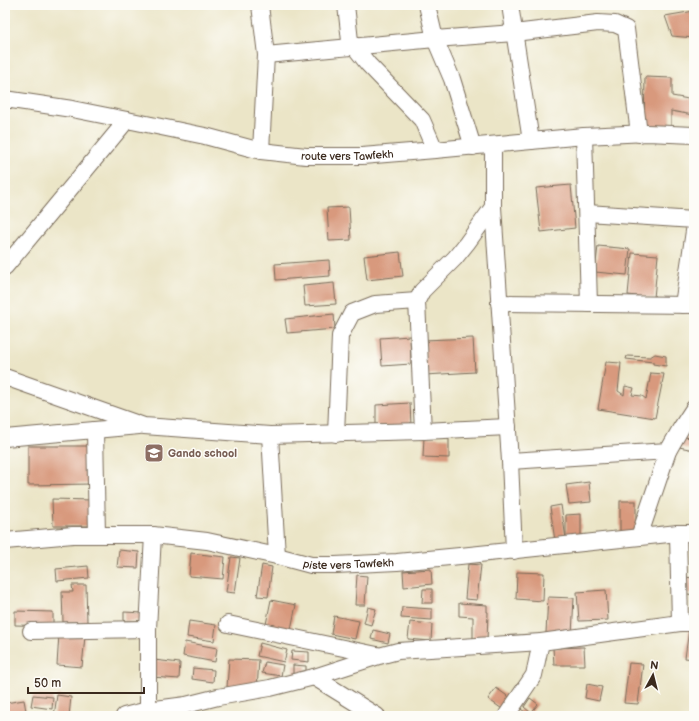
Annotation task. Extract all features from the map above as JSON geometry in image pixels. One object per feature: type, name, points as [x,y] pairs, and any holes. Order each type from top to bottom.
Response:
[{"type":"street","points":[[260,5],[266,55],[261,151]]},
{"type":"street","points":[[346,5],[350,41],[368,64],[422,120],[435,150]]},
{"type":"street","points":[[427,5],[435,39],[452,79],[473,147]]},
{"type":"street","points":[[510,5],[531,141]]},
{"type":"street","points":[[266,55],[514,33],[598,23],[614,24],[626,29],[639,134]]},
{"type":"street","name":"route vers Tawfekh","points":[[5,99],[72,109],[127,120],[205,136],[261,151],[306,156],[362,156],[584,136],[639,134],[694,135]]},
{"type":"street","points":[[5,266],[30,238],[127,120]]},
{"type":"street","points":[[584,136],[589,304]]},
{"type":"street","points":[[493,145],[493,208],[508,427],[514,551]]},
{"type":"street","points":[[423,431],[417,301],[422,291],[455,258],[493,208]]},
{"type":"street","points":[[587,214],[694,220]]},
{"type":"street","points":[[500,303],[689,305],[694,230]]},
{"type":"street","points":[[336,434],[340,336],[352,313],[375,304],[417,301]]},
{"type":"street","points":[[5,377],[144,426]]},
{"type":"street","points":[[639,537],[668,451],[688,430],[694,408]]},
{"type":"street","points":[[5,438],[144,426],[270,435],[336,434],[508,427]]},
{"type":"street","points":[[95,430],[97,535]]},
{"type":"street","points":[[270,435],[277,556]]},
{"type":"street","points":[[510,461],[668,451]]},
{"type":"street","points":[[124,716],[148,710],[186,710],[218,697],[270,688],[314,677],[398,651],[541,642],[687,623],[678,533]]},
{"type":"street","name":"piste vers Tawfekh","points":[[5,541],[73,535],[152,535],[207,541],[311,565],[335,565],[397,562],[678,533],[694,533]]},
{"type":"street","points":[[148,710],[148,629],[152,535]]},
{"type":"street","points":[[228,624],[379,656]]},
{"type":"street","points":[[31,631],[148,629]]},
{"type":"street","points":[[506,716],[534,675],[541,642]]},
{"type":"street","points":[[314,677],[377,716]]},
{"type":"building","points":[[694,11],[694,38],[672,36],[665,16]]},
{"type":"building","points":[[645,77],[672,78],[672,96],[694,100],[693,115],[671,111],[671,126],[644,126]]},
{"type":"building","points":[[571,185],[575,228],[541,232],[536,188]]},
{"type":"building","points":[[349,207],[351,240],[329,241],[327,208]]},
{"type":"building","points":[[598,246],[630,249],[627,275],[595,272]]},
{"type":"building","points":[[400,252],[403,276],[367,280],[364,256]]},
{"type":"building","points":[[632,253],[658,255],[654,298],[628,295]]},
{"type":"building","points":[[329,260],[330,276],[276,280],[275,264]]},
{"type":"building","points":[[334,283],[336,304],[305,306],[303,286]]},
{"type":"building","points":[[334,314],[335,329],[287,333],[285,319]]},
{"type":"building","points":[[410,336],[411,364],[382,366],[380,338]]},
{"type":"building","points":[[473,338],[475,372],[425,375],[424,340]]},
{"type":"building","points":[[655,354],[666,356],[666,366],[653,364],[653,362],[626,359],[627,356],[650,357]]},
{"type":"building","points":[[606,362],[621,363],[618,391],[624,395],[625,386],[634,388],[632,395],[642,396],[646,399],[651,373],[664,374],[655,418],[598,409]]},
{"type":"building","points":[[410,403],[411,425],[376,427],[376,405]]},
{"type":"building","points":[[681,436],[694,439],[694,450],[679,447]]},
{"type":"building","points":[[424,437],[449,438],[449,458],[423,457]]},
{"type":"building","points":[[28,446],[92,446],[92,484],[28,485]]},
{"type":"building","points":[[589,482],[591,502],[569,504],[566,485]]},
{"type":"building","points":[[52,499],[91,500],[91,526],[53,526]]},
{"type":"building","points":[[620,501],[636,501],[636,536],[620,536]]},
{"type":"building","points":[[561,505],[566,539],[555,541],[550,507]]},
{"type":"building","points":[[581,514],[581,537],[566,537],[566,515]]},
{"type":"building","points":[[119,550],[139,552],[138,568],[117,567]]},
{"type":"building","points":[[191,553],[225,557],[223,579],[189,576]]},
{"type":"building","points":[[231,557],[240,558],[235,593],[226,592]]},
{"type":"building","points":[[468,564],[481,565],[477,600],[465,599]]},
{"type":"building","points":[[262,565],[272,567],[268,597],[257,596]]},
{"type":"building","points":[[88,566],[89,578],[57,581],[56,569]]},
{"type":"building","points":[[431,569],[432,584],[404,587],[403,571]]},
{"type":"building","points":[[517,572],[544,573],[543,601],[516,599]]},
{"type":"building","points":[[357,575],[367,576],[365,605],[355,605]]},
{"type":"building","points":[[684,577],[694,578],[694,595],[682,593]]},
{"type":"building","points":[[72,585],[86,585],[87,622],[63,622],[62,592],[73,592]]},
{"type":"building","points":[[423,589],[432,589],[432,603],[422,603]]},
{"type":"building","points":[[606,590],[608,620],[579,621],[577,592]]},
{"type":"building","points":[[548,597],[574,598],[572,634],[546,633]]},
{"type":"building","points":[[271,600],[296,605],[290,634],[265,629]]},
{"type":"building","points":[[459,603],[487,605],[487,642],[473,642],[473,617],[459,616]]},
{"type":"building","points":[[368,607],[376,609],[371,625],[364,623]]},
{"type":"building","points":[[402,607],[432,609],[432,620],[401,618]]},
{"type":"building","points":[[15,611],[53,612],[53,626],[15,625]]},
{"type":"building","points":[[124,612],[143,613],[142,621],[124,621]]},
{"type":"building","points":[[334,616],[359,621],[355,639],[331,634]]},
{"type":"building","points":[[189,621],[216,625],[214,641],[187,637]]},
{"type":"building","points":[[410,622],[432,624],[431,641],[408,639]]},
{"type":"building","points":[[689,629],[694,630],[694,659],[685,658]]},
{"type":"building","points":[[373,630],[390,634],[388,643],[371,639]]},
{"type":"building","points":[[59,634],[85,636],[82,667],[57,665]]},
{"type":"building","points":[[185,642],[217,648],[215,662],[183,656]]},
{"type":"building","points":[[260,643],[287,650],[284,662],[257,656]]},
{"type":"building","points":[[584,647],[585,665],[554,665],[553,648]]},
{"type":"building","points":[[292,651],[309,652],[309,662],[291,660]]},
{"type":"building","points":[[229,659],[259,660],[257,689],[227,687]]},
{"type":"building","points":[[154,660],[180,663],[179,679],[152,677]]},
{"type":"building","points":[[265,662],[283,665],[281,676],[262,673]]},
{"type":"building","points":[[629,663],[643,664],[638,704],[624,703]]},
{"type":"building","points":[[293,665],[306,666],[306,675],[293,675]]},
{"type":"building","points":[[193,668],[214,670],[213,682],[192,679]]},
{"type":"building","points":[[587,684],[602,687],[599,701],[585,698]]},
{"type":"building","points":[[496,688],[513,700],[505,711],[488,699]]},
{"type":"building","points":[[33,695],[53,697],[52,709],[31,706]]},
{"type":"building","points":[[57,695],[71,697],[69,716],[54,716]]},
{"type":"building","points":[[530,698],[538,704],[531,713],[524,707]]},
{"type":"building","points":[[24,700],[27,716],[7,716],[5,703]]},
{"type":"building","points":[[521,709],[530,716],[516,715]]},
{"type":"place","name":"Gando school","points":[[154,453]]}]
